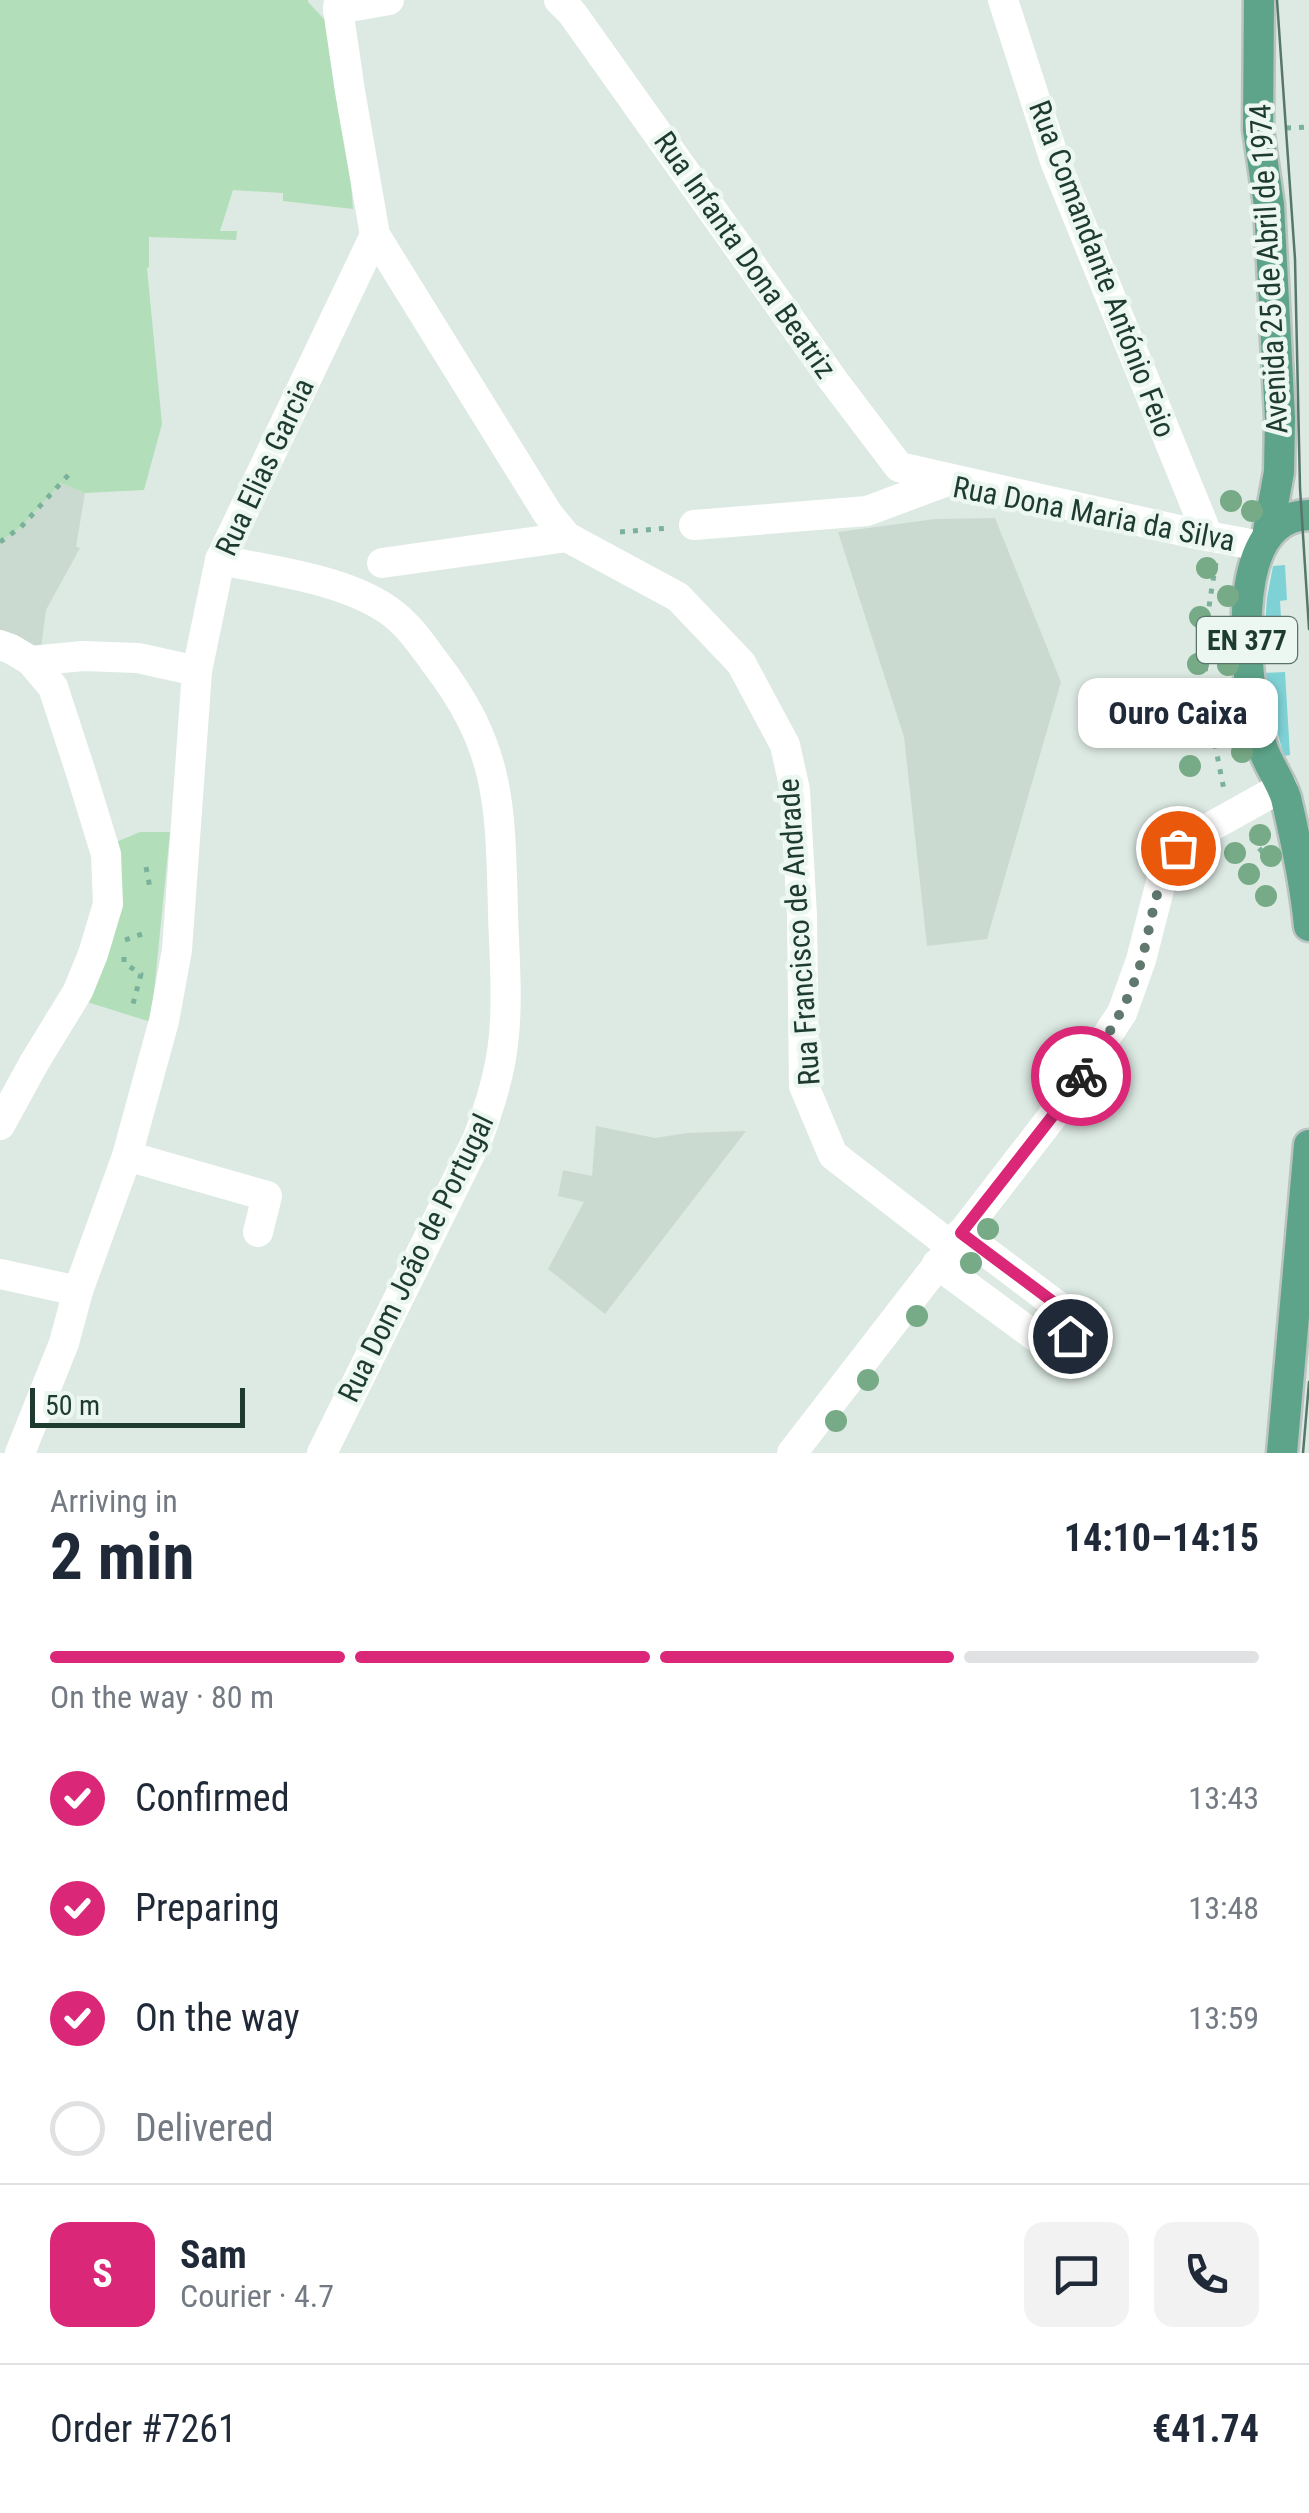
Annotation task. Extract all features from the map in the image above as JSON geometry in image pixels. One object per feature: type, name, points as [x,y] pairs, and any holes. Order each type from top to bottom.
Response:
[{"type":"main road","name":"Avenida 25 de Abril de 1974","points":[[1259,0],[1258,129],[1269,205],[1280,418],[1279,472],[1264,541]]},
{"type":"main road","points":[[1264,541],[1277,525],[1291,517],[1309,515]]},
{"type":"main road","name":"EN 377","points":[[1264,541],[1248,602],[1246,664],[1262,750],[1292,793],[1309,926]]},
{"type":"main road","points":[[1282,1453],[1309,1144]]},
{"type":"street","points":[[389,0],[339,4],[375,236],[548,514],[567,537]]},
{"type":"street","name":"Rua Infanta Dona Beatriz","points":[[559,0],[899,468],[950,480]]},
{"type":"street","name":"Rua Comandante António Feio","points":[[1003,0],[1055,161],[1208,536]]},
{"type":"street","name":"Rua Elias Garcia","points":[[20,1453],[64,1344],[78,1290],[128,1156],[155,1059],[178,950],[197,671],[220,560],[375,236]]},
{"type":"street","name":"Rua Dona Maria da Silva","points":[[694,525],[867,511],[950,480],[1208,536],[1264,541]]},
{"type":"street","points":[[382,562],[567,537]]},
{"type":"street","name":"Rua Francisco de Andrade","points":[[567,537],[678,597],[741,662],[785,746],[795,790],[802,916],[804,1086],[833,1155],[950,1248]]},
{"type":"street","name":"Rua Dom João de Portugal","points":[[220,560],[336,587],[374,602],[398,617],[470,714],[495,781],[500,816],[506,1002],[502,1052],[490,1104],[478,1138],[322,1453]]},
{"type":"street","points":[[0,646],[31,661],[52,688],[106,854],[108,904],[78,990],[0,1125]]},
{"type":"street","points":[[31,661],[82,656],[138,658],[197,671]]},
{"type":"street","points":[[792,1453],[1062,1104],[1122,1013],[1141,960],[1164,870],[1178,848],[1187,840],[1292,793]]},
{"type":"street","points":[[128,1156],[267,1196],[258,1232]]},
{"type":"street","points":[[0,1274],[78,1290]]},
{"type":"path","points":[[0,542],[21,527],[70,472]]},
{"type":"path","points":[[567,537],[694,525]]},
{"type":"path","points":[[146,867],[152,898]]},
{"type":"path","points":[[124,924],[124,963],[141,974],[133,1004]]},
{"type":"shaded area","points":[[61,483],[85,493],[76,547],[80,548],[46,610],[41,648],[0,636],[0,542],[21,527]]},
{"type":"shaded area","points":[[995,518],[1061,682],[987,939],[927,946],[904,737],[838,532],[935,519]]},
{"type":"shaded area","points":[[596,1126],[655,1138],[746,1131],[605,1314],[548,1269],[584,1202],[558,1196],[563,1170],[592,1176]]},
{"type":"green space","points":[[0,0],[308,0],[325,20],[353,209],[283,201],[283,193],[233,190],[220,231],[237,231],[236,240],[149,237],[147,268],[162,424],[144,490],[85,493],[61,483],[21,527],[0,542]]},
{"type":"green space","points":[[140,832],[170,832],[151,1022],[87,1002],[109,845]]},
{"type":"water","points":[[1285,565],[1287,600],[1280,601],[1283,649],[1263,651],[1273,566]]},
{"type":"water","points":[[1285,672],[1290,755],[1284,756],[1264,673]]},
{"type":"tram line","points":[[1277,0],[1295,259],[1300,488],[1309,629]]},
{"type":"tram line","points":[[1303,1453],[1309,1382]]},
{"type":"way so far","points":[[1081,1076],[1122,1013],[1141,960],[1164,870],[1178,848]]},
{"type":"place","name":"Ouro Caixa","points":[[1178,848]]},
{"type":"route","points":[[1070,1336],[1074,1328],[1068,1313],[961,1233],[1081,1076]]}]
